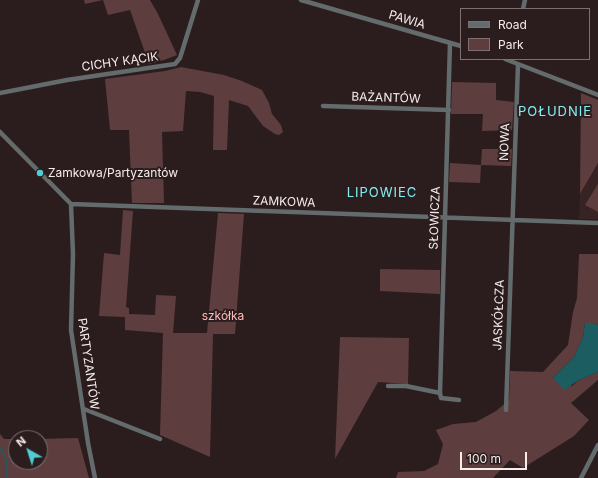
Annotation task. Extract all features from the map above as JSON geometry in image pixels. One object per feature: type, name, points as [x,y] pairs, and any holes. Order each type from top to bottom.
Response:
[{"type":"street","name":"CICHY KĄCIK","points":[[0,93],[67,80],[175,64],[180,58],[198,0]]},
{"type":"street","name":"PAWIA","points":[[301,0],[460,46]]},
{"type":"street","name":"SŁOWICZA","points":[[440,393],[450,43]]},
{"type":"street","points":[[512,60],[518,64],[598,95]]},
{"type":"street","name":"NOWA","points":[[512,220],[518,64]]},
{"type":"street","name":"BAŻANTÓW","points":[[322,106],[449,110]]},
{"type":"street","points":[[0,132],[72,204]]},
{"type":"street","name":"ZAMKOWA","points":[[72,204],[598,223]]},
{"type":"street","name":"PARTYZANTÓW","points":[[72,204],[73,254],[71,330],[88,443],[95,478]]},
{"type":"street","name":"JASKÓŁCZA","points":[[506,410],[512,220]]},
{"type":"street","points":[[388,386],[406,386],[440,393],[441,398],[459,400]]},
{"type":"street","points":[[84,409],[160,440]]},
{"type":"street","points":[[581,478],[598,445]]},
{"type":"shaded area","points":[[598,163],[598,219],[579,219],[580,194]]},
{"type":"green space","points":[[84,0],[103,0],[85,4]]},
{"type":"green space","points":[[103,0],[150,0],[177,55],[149,64],[130,10],[108,15]]},
{"type":"green space","points":[[181,67],[224,75],[262,90],[269,103],[272,114],[281,125],[283,132],[279,135],[275,134],[263,126],[248,106],[229,100],[227,150],[213,150],[214,96],[200,92],[186,91],[183,131],[162,132],[164,203],[132,203],[129,130],[110,130],[105,79],[165,71]]},
{"type":"green space","points":[[452,82],[496,83],[496,100],[514,102],[512,130],[482,131],[483,114],[451,114]]},
{"type":"green space","points":[[581,93],[598,100],[598,163],[580,194]]},
{"type":"green space","points":[[482,149],[512,149],[511,166],[481,165]]},
{"type":"green space","points":[[450,163],[481,165],[480,183],[449,182]]},
{"type":"green space","points":[[598,184],[598,212],[585,205]]},
{"type":"green space","name":"szkółka","points":[[123,210],[133,211],[126,307],[129,308],[129,314],[155,315],[156,295],[176,296],[173,333],[207,333],[218,213],[244,214],[235,334],[213,334],[210,457],[160,435],[163,333],[125,330],[125,317],[99,316],[104,253],[120,255]]},
{"type":"green space","points":[[579,254],[598,254],[598,325],[593,323],[585,323],[583,337],[574,357],[553,378],[572,386],[579,380],[598,372],[598,380],[571,403],[589,420],[574,436],[523,468],[510,460],[493,478],[396,478],[398,472],[424,471],[438,464],[443,444],[436,430],[453,424],[476,422],[496,411],[509,400],[510,371],[543,372],[568,345],[573,312],[577,298]]},
{"type":"green space","points":[[380,269],[440,270],[440,294],[380,291]]},
{"type":"green space","points":[[340,337],[409,338],[408,384],[378,382],[335,459]]},
{"type":"green space","points":[[0,434],[4,439],[8,439],[8,470],[48,470],[48,439],[78,438],[89,478],[0,478]]},
{"type":"water","points":[[585,323],[593,323],[598,325],[598,372],[579,380],[564,390],[553,378],[574,357],[583,337]]},
{"type":"waterway","points":[[0,447],[5,455],[7,478]]},
{"type":"place","name":"Zamkowa/Partyzantów","points":[[40,173]]},
{"type":"district","name":"POŁUDNIE","points":[[555,112]]},
{"type":"district","name":"LIPOWIEC","points":[[382,193]]}]
